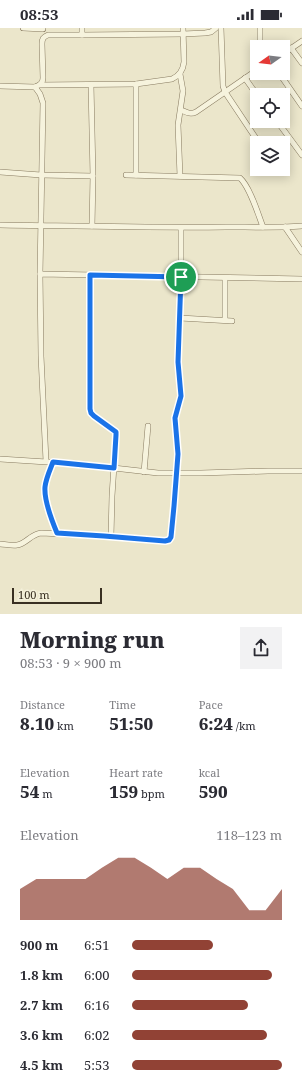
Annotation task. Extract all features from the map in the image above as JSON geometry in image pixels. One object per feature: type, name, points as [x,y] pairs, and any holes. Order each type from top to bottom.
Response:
[{"type":"street","points":[[23,28],[43,28],[43,81],[38,86]]},
{"type":"street","points":[[82,28],[82,35]]},
{"type":"street","points":[[0,86],[136,84],[172,79],[180,74],[183,68],[183,28]]},
{"type":"street","points":[[44,36],[52,34],[205,33],[211,32],[216,28]]},
{"type":"street","points":[[221,28],[222,83],[225,92],[253,136]]},
{"type":"street","points":[[260,28],[260,40]]},
{"type":"street","points":[[302,41],[291,48],[302,63]]},
{"type":"street","points":[[180,74],[183,91],[178,125],[180,176]]},
{"type":"street","points":[[181,110],[189,114],[193,114],[250,75]]},
{"type":"street","points":[[245,78],[252,88]]},
{"type":"street","points":[[285,80],[302,106]]},
{"type":"street","points":[[136,84],[136,175]]},
{"type":"street","points":[[91,85],[93,176],[92,226]]},
{"type":"street","points":[[38,86],[43,103],[40,356],[46,461]]},
{"type":"street","points":[[282,128],[300,149],[302,155]]},
{"type":"street","points":[[0,172],[41,175],[93,176]]},
{"type":"street","points":[[126,175],[240,178],[250,195],[263,227]]},
{"type":"street","points":[[0,225],[181,228],[285,228],[302,226]]},
{"type":"street","points":[[0,544],[18,546],[37,533],[111,536],[165,541],[169,540],[171,537],[178,449],[175,418],[181,396],[178,362],[181,228]]},
{"type":"street","points":[[285,228],[302,252]]},
{"type":"street","points":[[40,274],[302,279]]},
{"type":"street","points":[[90,275],[90,409],[94,416],[116,432],[111,536]]},
{"type":"street","points":[[224,320],[225,278]]},
{"type":"street","points":[[180,318],[232,321]]},
{"type":"street","points":[[144,472],[148,426]]},
{"type":"street","points":[[0,459],[46,461],[158,473],[273,470],[302,471]]},
{"type":"street","points":[[53,462],[47,477],[45,494],[57,533]]},
{"type":"route","points":[[90,275],[181,277],[178,362],[181,396],[175,418],[178,454],[171,537],[169,540],[165,541],[57,533],[45,494],[47,477],[53,462],[114,468],[116,432],[94,416],[90,409],[90,275]]}]
